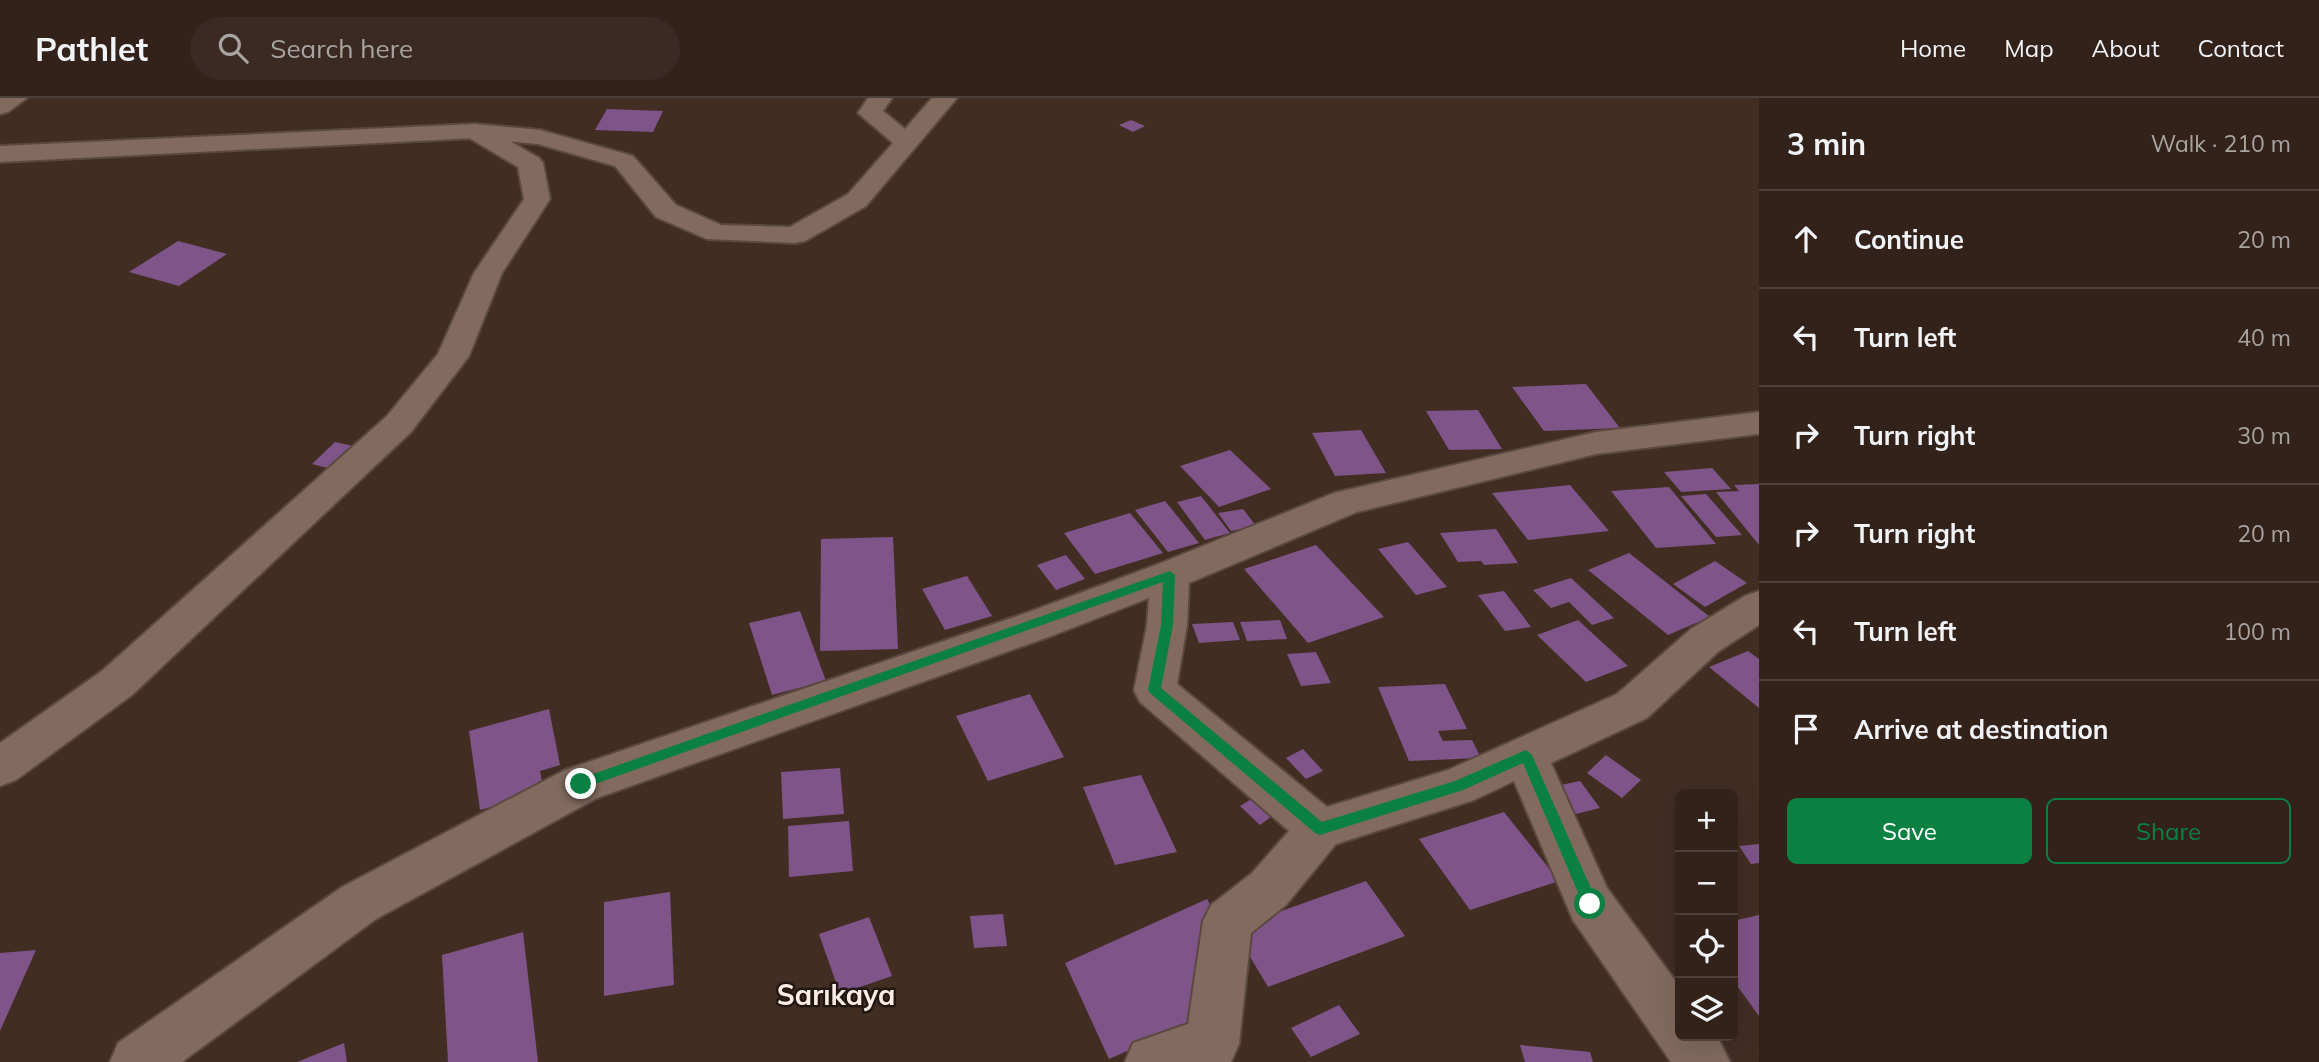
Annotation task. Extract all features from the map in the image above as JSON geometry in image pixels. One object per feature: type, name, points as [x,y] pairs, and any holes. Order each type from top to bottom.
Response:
[{"type":"street","points":[[0,107],[15,98]]},
{"type":"street","points":[[880,98],[870,113],[907,142]]},
{"type":"street","points":[[0,154],[475,131],[540,136],[624,161],[666,211],[717,233],[795,235],[857,200],[945,98]]},
{"type":"street","points":[[0,767],[117,683],[399,424],[453,356],[488,273],[537,199],[530,163],[475,131]]},
{"type":"street","points":[[136,1062],[359,903],[581,784],[1027,628],[1170,575],[1347,502],[1596,443],[1759,423]]},
{"type":"street","points":[[1170,575],[1167,625],[1155,690],[1320,829]]},
{"type":"street","points":[[1152,1062],[1212,1044],[1228,921],[1269,890],[1320,829],[1458,786],[1632,706],[1705,640],[1759,606]]},
{"type":"street","points":[[1526,755],[1590,904],[1675,1023]]},
{"type":"street","points":[[1688,1041],[1703,1062]]},
{"type":"building","points":[[607,109],[663,111],[653,132],[595,130]]},
{"type":"building","points":[[1131,120],[1145,126],[1133,132],[1119,125]]},
{"type":"building","points":[[178,241],[227,254],[179,286],[129,272]]},
{"type":"building","points":[[1586,384],[1620,428],[1544,431],[1512,387]]},
{"type":"building","points":[[1478,410],[1502,449],[1449,450],[1426,411]]},
{"type":"building","points":[[1361,430],[1386,473],[1335,476],[1312,433]]},
{"type":"building","points":[[335,442],[362,448],[339,471],[312,464]]},
{"type":"building","points":[[1230,450],[1271,489],[1219,507],[1180,466]]},
{"type":"building","points":[[1712,468],[1731,489],[1681,492],[1664,472]]},
{"type":"building","points":[[1759,484],[1759,545],[1716,492],[1739,491],[1734,485]]},
{"type":"building","points":[[1570,485],[1609,531],[1528,540],[1492,493]]},
{"type":"building","points":[[1669,487],[1716,544],[1656,548],[1611,491]]},
{"type":"building","points":[[1706,494],[1742,535],[1716,537],[1681,496]]},
{"type":"building","points":[[1201,496],[1230,533],[1205,540],[1177,502]]},
{"type":"building","points":[[1165,501],[1199,543],[1168,552],[1135,510]]},
{"type":"building","points":[[1243,509],[1256,526],[1231,531],[1218,513]]},
{"type":"building","points":[[1130,513],[1163,553],[1095,574],[1064,533]]},
{"type":"building","points":[[1496,529],[1518,563],[1484,565],[1481,561],[1458,562],[1440,533]]},
{"type":"building","points":[[893,537],[898,649],[820,651],[821,539]]},
{"type":"building","points":[[1408,542],[1447,587],[1416,595],[1378,549]]},
{"type":"building","points":[[1316,545],[1384,617],[1308,643],[1244,569]]},
{"type":"building","points":[[1629,553],[1710,617],[1668,635],[1588,570]]},
{"type":"building","points":[[1066,555],[1085,579],[1056,590],[1037,565]]},
{"type":"building","points":[[1715,561],[1747,583],[1705,607],[1673,584]]},
{"type":"building","points":[[967,576],[992,616],[945,630],[922,589]]},
{"type":"building","points":[[1571,578],[1614,618],[1592,625],[1569,602],[1551,608],[1533,590]]},
{"type":"building","points":[[1504,591],[1531,627],[1505,631],[1478,595]]},
{"type":"building","points":[[800,611],[826,681],[772,695],[749,623]]},
{"type":"building","points":[[1280,620],[1287,639],[1247,641],[1240,622]]},
{"type":"building","points":[[1578,620],[1628,666],[1586,682],[1537,635]]},
{"type":"building","points":[[1233,622],[1240,640],[1199,643],[1192,624]]},
{"type":"building","points":[[1748,651],[1759,659],[1759,708],[1709,667]]},
{"type":"building","points":[[1316,652],[1331,683],[1301,686],[1287,654]]},
{"type":"building","points":[[1445,684],[1467,729],[1438,731],[1443,741],[1472,740],[1481,758],[1409,761],[1378,687]]},
{"type":"building","points":[[1030,694],[1064,757],[988,781],[956,716]]},
{"type":"building","points":[[549,709],[560,765],[540,771],[544,792],[480,810],[469,731]]},
{"type":"building","points":[[1303,749],[1323,771],[1306,779],[1286,758]]},
{"type":"building","points":[[1606,755],[1641,780],[1622,798],[1587,773]]},
{"type":"building","points":[[840,768],[844,814],[783,819],[781,772]]},
{"type":"building","points":[[1141,775],[1177,852],[1115,865],[1083,787]]},
{"type":"building","points":[[1580,781],[1600,808],[1576,814],[1556,786]]},
{"type":"building","points":[[1253,798],[1272,816],[1260,825],[1240,806]]},
{"type":"building","points":[[1504,812],[1559,881],[1470,910],[1419,839]]},
{"type":"building","points":[[849,821],[853,871],[789,877],[788,826]]},
{"type":"building","points":[[1759,844],[1759,863],[1751,864],[1739,846]]},
{"type":"building","points":[[1366,881],[1405,936],[1268,987],[1233,928]]},
{"type":"building","points":[[670,892],[674,985],[604,996],[604,902]]},
{"type":"building","points":[[1207,899],[1222,928],[1189,1024],[1109,1059],[1065,963]]},
{"type":"building","points":[[1003,914],[1007,946],[974,948],[970,916]]},
{"type":"building","points":[[1759,915],[1759,1016],[1738,987],[1738,920]]},
{"type":"building","points":[[869,917],[892,976],[840,994],[819,934]]},
{"type":"building","points":[[523,932],[538,1062],[448,1062],[442,955]]},
{"type":"building","points":[[36,950],[0,1031],[0,953]]},
{"type":"building","points":[[1339,1005],[1360,1034],[1311,1057],[1291,1028]]},
{"type":"building","points":[[344,1043],[347,1062],[297,1062]]},
{"type":"building","points":[[1520,1045],[1590,1052],[1593,1062],[1525,1062]]},
{"type":"district","name":"Sarıkaya","points":[[836,995]]},
{"type":"route","points":[[581,784],[1040,624],[1170,575],[1167,625],[1155,690],[1320,829],[1458,786],[1526,755],[1590,904]]}]
